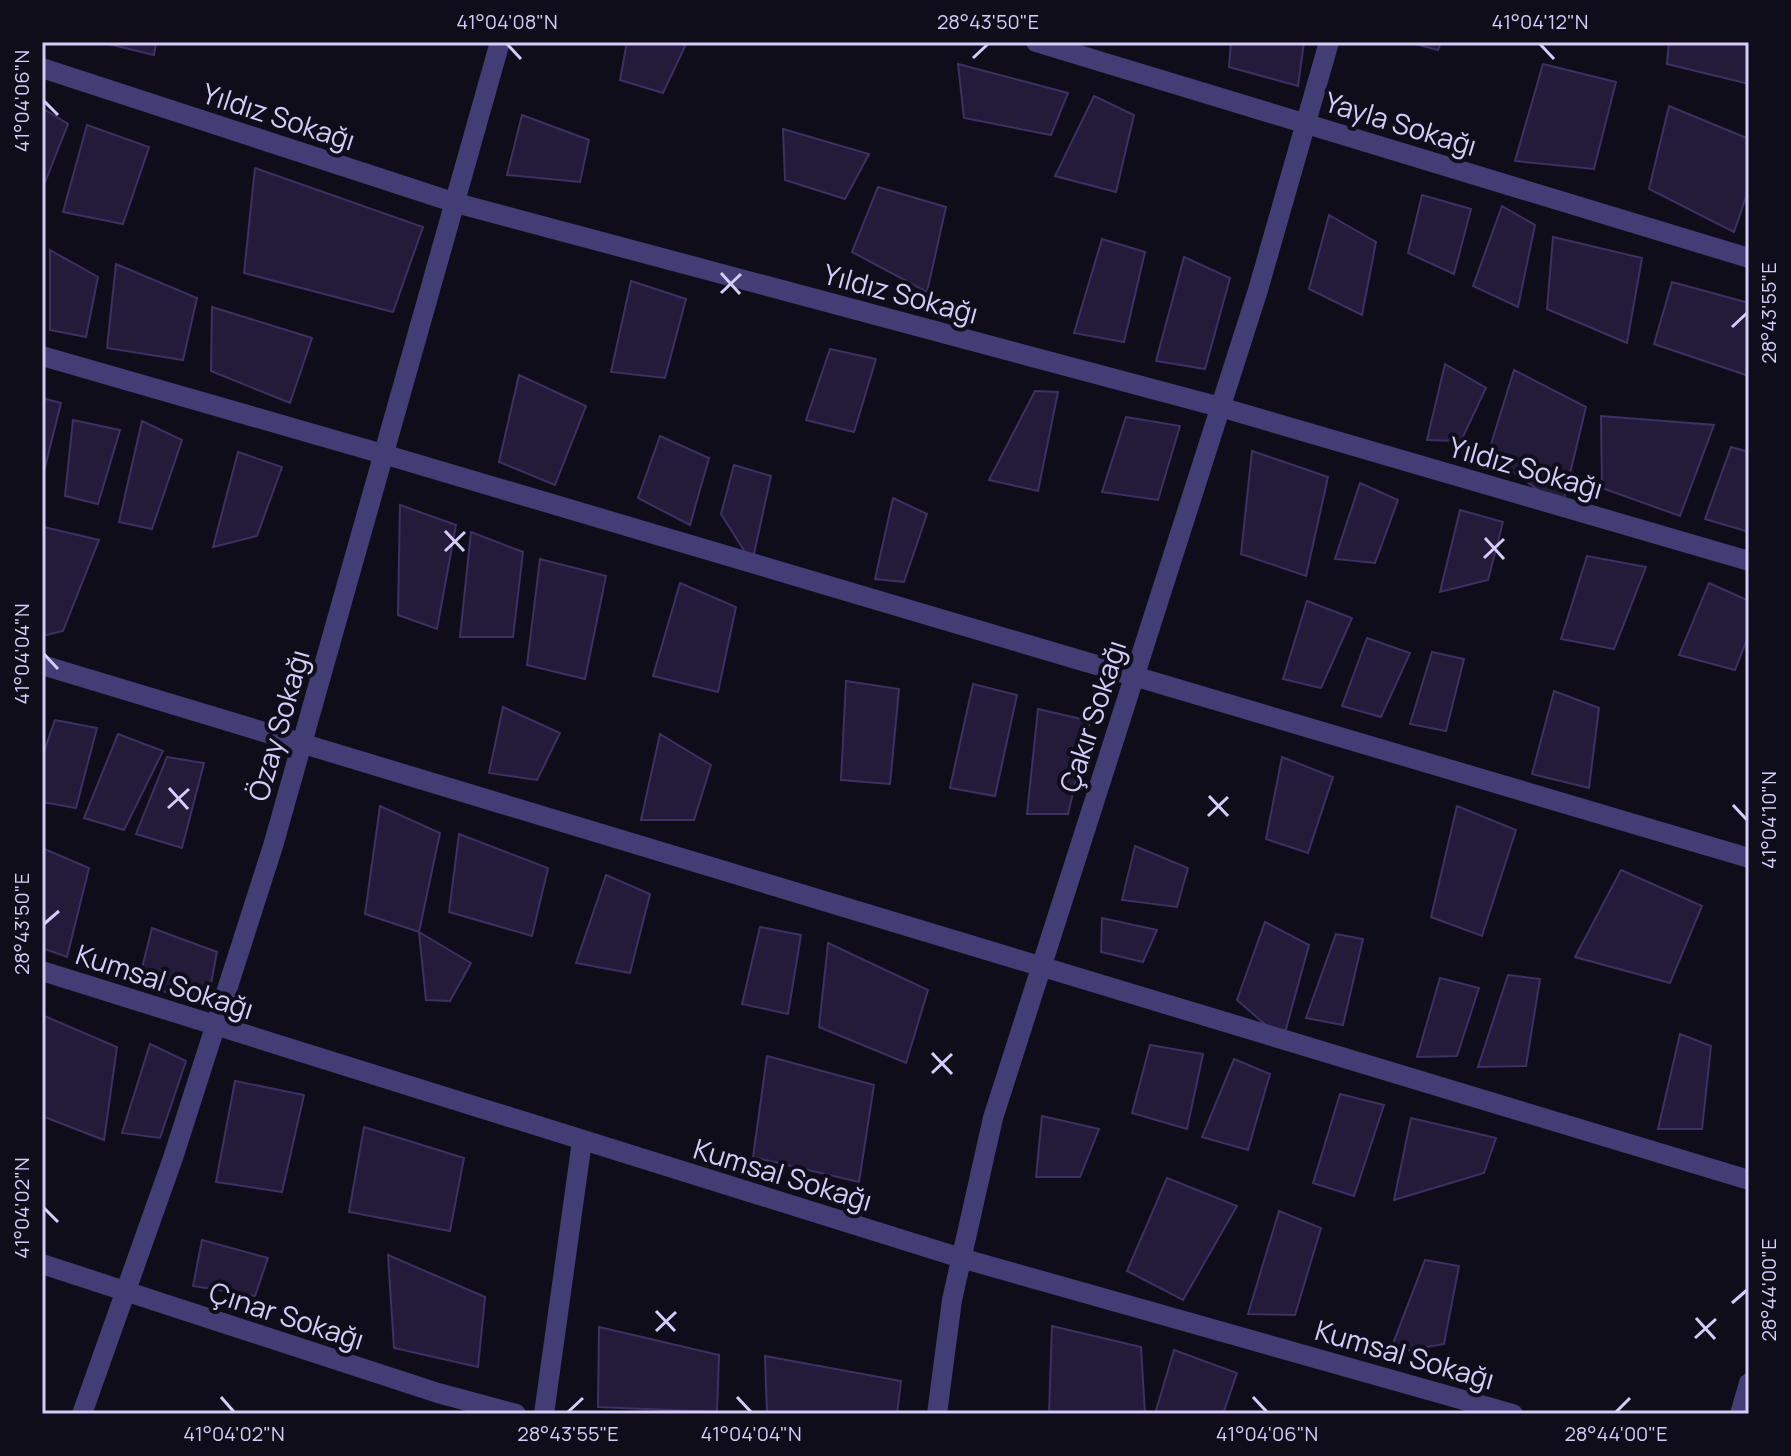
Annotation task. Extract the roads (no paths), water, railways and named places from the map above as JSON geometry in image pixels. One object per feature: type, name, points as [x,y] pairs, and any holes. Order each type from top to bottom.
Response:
[{"type":"street","name":"Özay Sokağı","points":[[82,1414],[173,1158],[273,846],[500,42]]},
{"type":"street","name":"Yayla Sokağı","points":[[1036,42],[1749,258]]},
{"type":"street","name":"Çakır Sokağı","points":[[937,1414],[952,1300],[993,1118],[1258,290],[1329,42]]},
{"type":"street","name":"Yıldız Sokağı","points":[[42,68],[456,203],[1220,407],[1749,561]]},
{"type":"street","points":[[42,356],[1749,858]]},
{"type":"street","points":[[42,665],[1749,1180]]},
{"type":"street","name":"Kumsal Sokağı","points":[[42,971],[961,1258],[1513,1414]]},
{"type":"street","points":[[544,1414],[582,1141]]},
{"type":"street","name":"Çınar Sokağı","points":[[42,1264],[438,1393],[516,1414]]},
{"type":"street","points":[[1740,1414],[1749,1383]]}]
